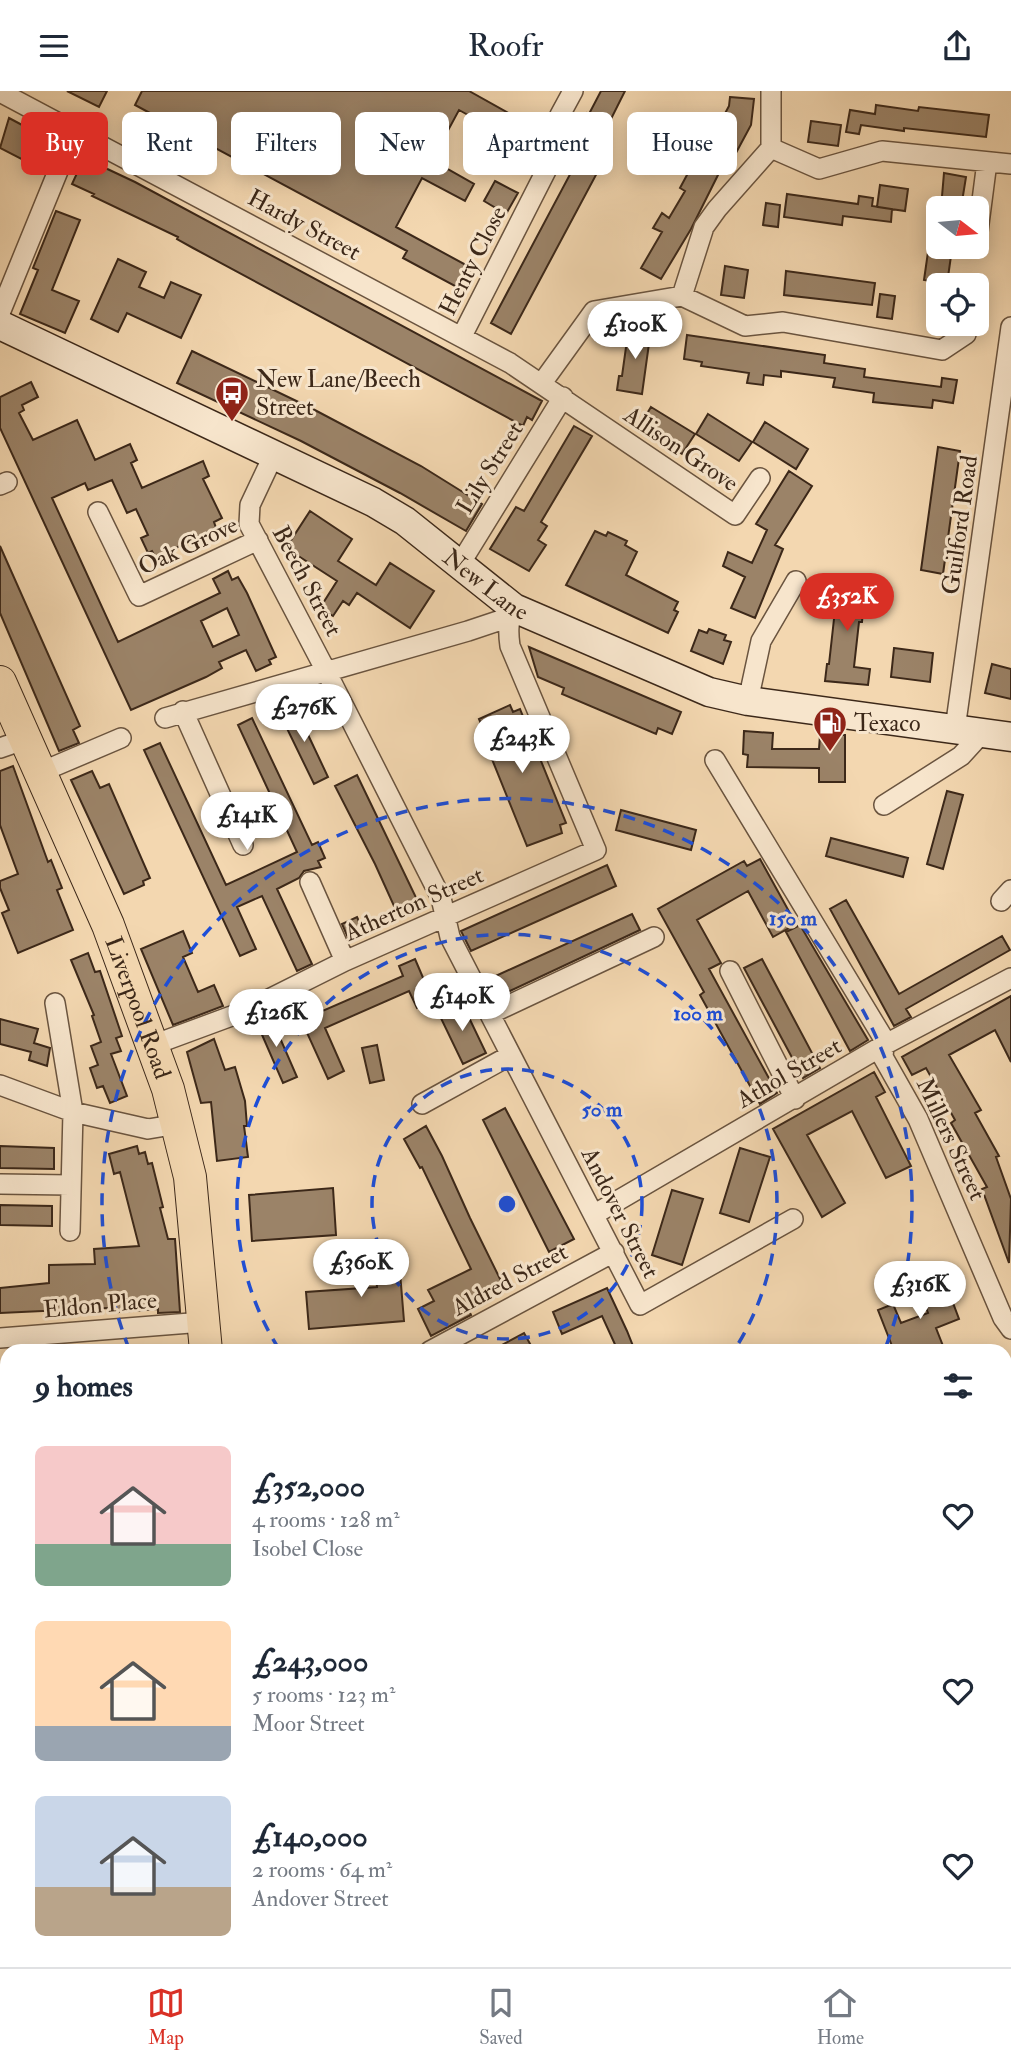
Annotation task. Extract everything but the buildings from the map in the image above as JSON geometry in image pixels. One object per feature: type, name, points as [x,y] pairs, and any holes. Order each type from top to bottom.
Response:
[{"type":"main road","name":"Liverpool Road","points":[[0,682],[13,744],[41,772],[108,925],[153,1045],[178,1124],[190,1177],[205,1336]]},
{"type":"street","name":"Henty Close","points":[[462,337],[552,159],[560,115],[573,91]]},
{"type":"street","points":[[682,296],[704,227],[771,148],[771,91]]},
{"type":"street","name":"Hardy Street","points":[[0,92],[37,112]]},
{"type":"street","points":[[771,148],[819,169],[882,151],[1011,164]]},
{"type":"street","name":"Hardy Street","points":[[108,150],[510,363],[562,397]]},
{"type":"street","points":[[983,196],[987,162]]},
{"type":"street","points":[[2,312],[57,175]]},
{"type":"street","points":[[542,383],[594,311],[682,296],[745,326],[783,322],[942,350],[963,336]]},
{"type":"street","name":"New Lane","points":[[2,312],[274,454],[373,502],[405,521],[460,564],[512,613],[709,692],[748,701],[1011,737]]},
{"type":"street","name":"Guilford Road","points":[[969,731],[1011,327]]},
{"type":"street","name":"Allison Grove","points":[[562,397],[735,515],[760,478]]},
{"type":"street","name":"Lily Street","points":[[460,564],[562,397]]},
{"type":"street","name":"Beech Street","points":[[274,454],[250,505],[249,524],[441,898],[445,917]]},
{"type":"street","name":"Oak Grove","points":[[98,512],[139,596],[258,540]]},
{"type":"street","points":[[748,701],[761,641],[796,581]]},
{"type":"street","points":[[243,845],[240,818],[174,714],[468,631],[512,613]]},
{"type":"street","name":"Atherton Street","points":[[153,1045],[245,1010],[345,961],[596,850],[510,646],[508,631],[512,613]]},
{"type":"street","points":[[884,805],[961,756],[969,731]]},
{"type":"street","points":[[41,772],[121,738]]},
{"type":"street","name":"Millers Street","points":[[715,759],[882,1036],[883,1058],[918,1119],[1008,1322]]},
{"type":"street","points":[[310,882],[345,961]]},
{"type":"street","name":"Andover Street","points":[[445,917],[450,937],[640,1305],[793,1219]]},
{"type":"street","points":[[490,1014],[654,937]]},
{"type":"street","points":[[730,971],[795,1099]]},
{"type":"street","name":"Athol Street","points":[[595,1214],[884,1045],[1011,978]]},
{"type":"street","points":[[55,1003],[73,1112],[70,1231]]},
{"type":"street","points":[[422,1104],[510,1055]]},
{"type":"street","points":[[0,1085],[73,1112],[148,1129],[178,1124]]},
{"type":"street","points":[[0,1184],[70,1185]]},
{"type":"street","name":"Aldred Street","points":[[443,1344],[614,1252]]},
{"type":"street","name":"Eldon Place","points":[[6,1342],[205,1336]]},
{"type":"place","name":"New Lane/Beech Street","points":[[232,423]]},
{"type":"place","name":"Texaco","points":[[830,753]]}]
